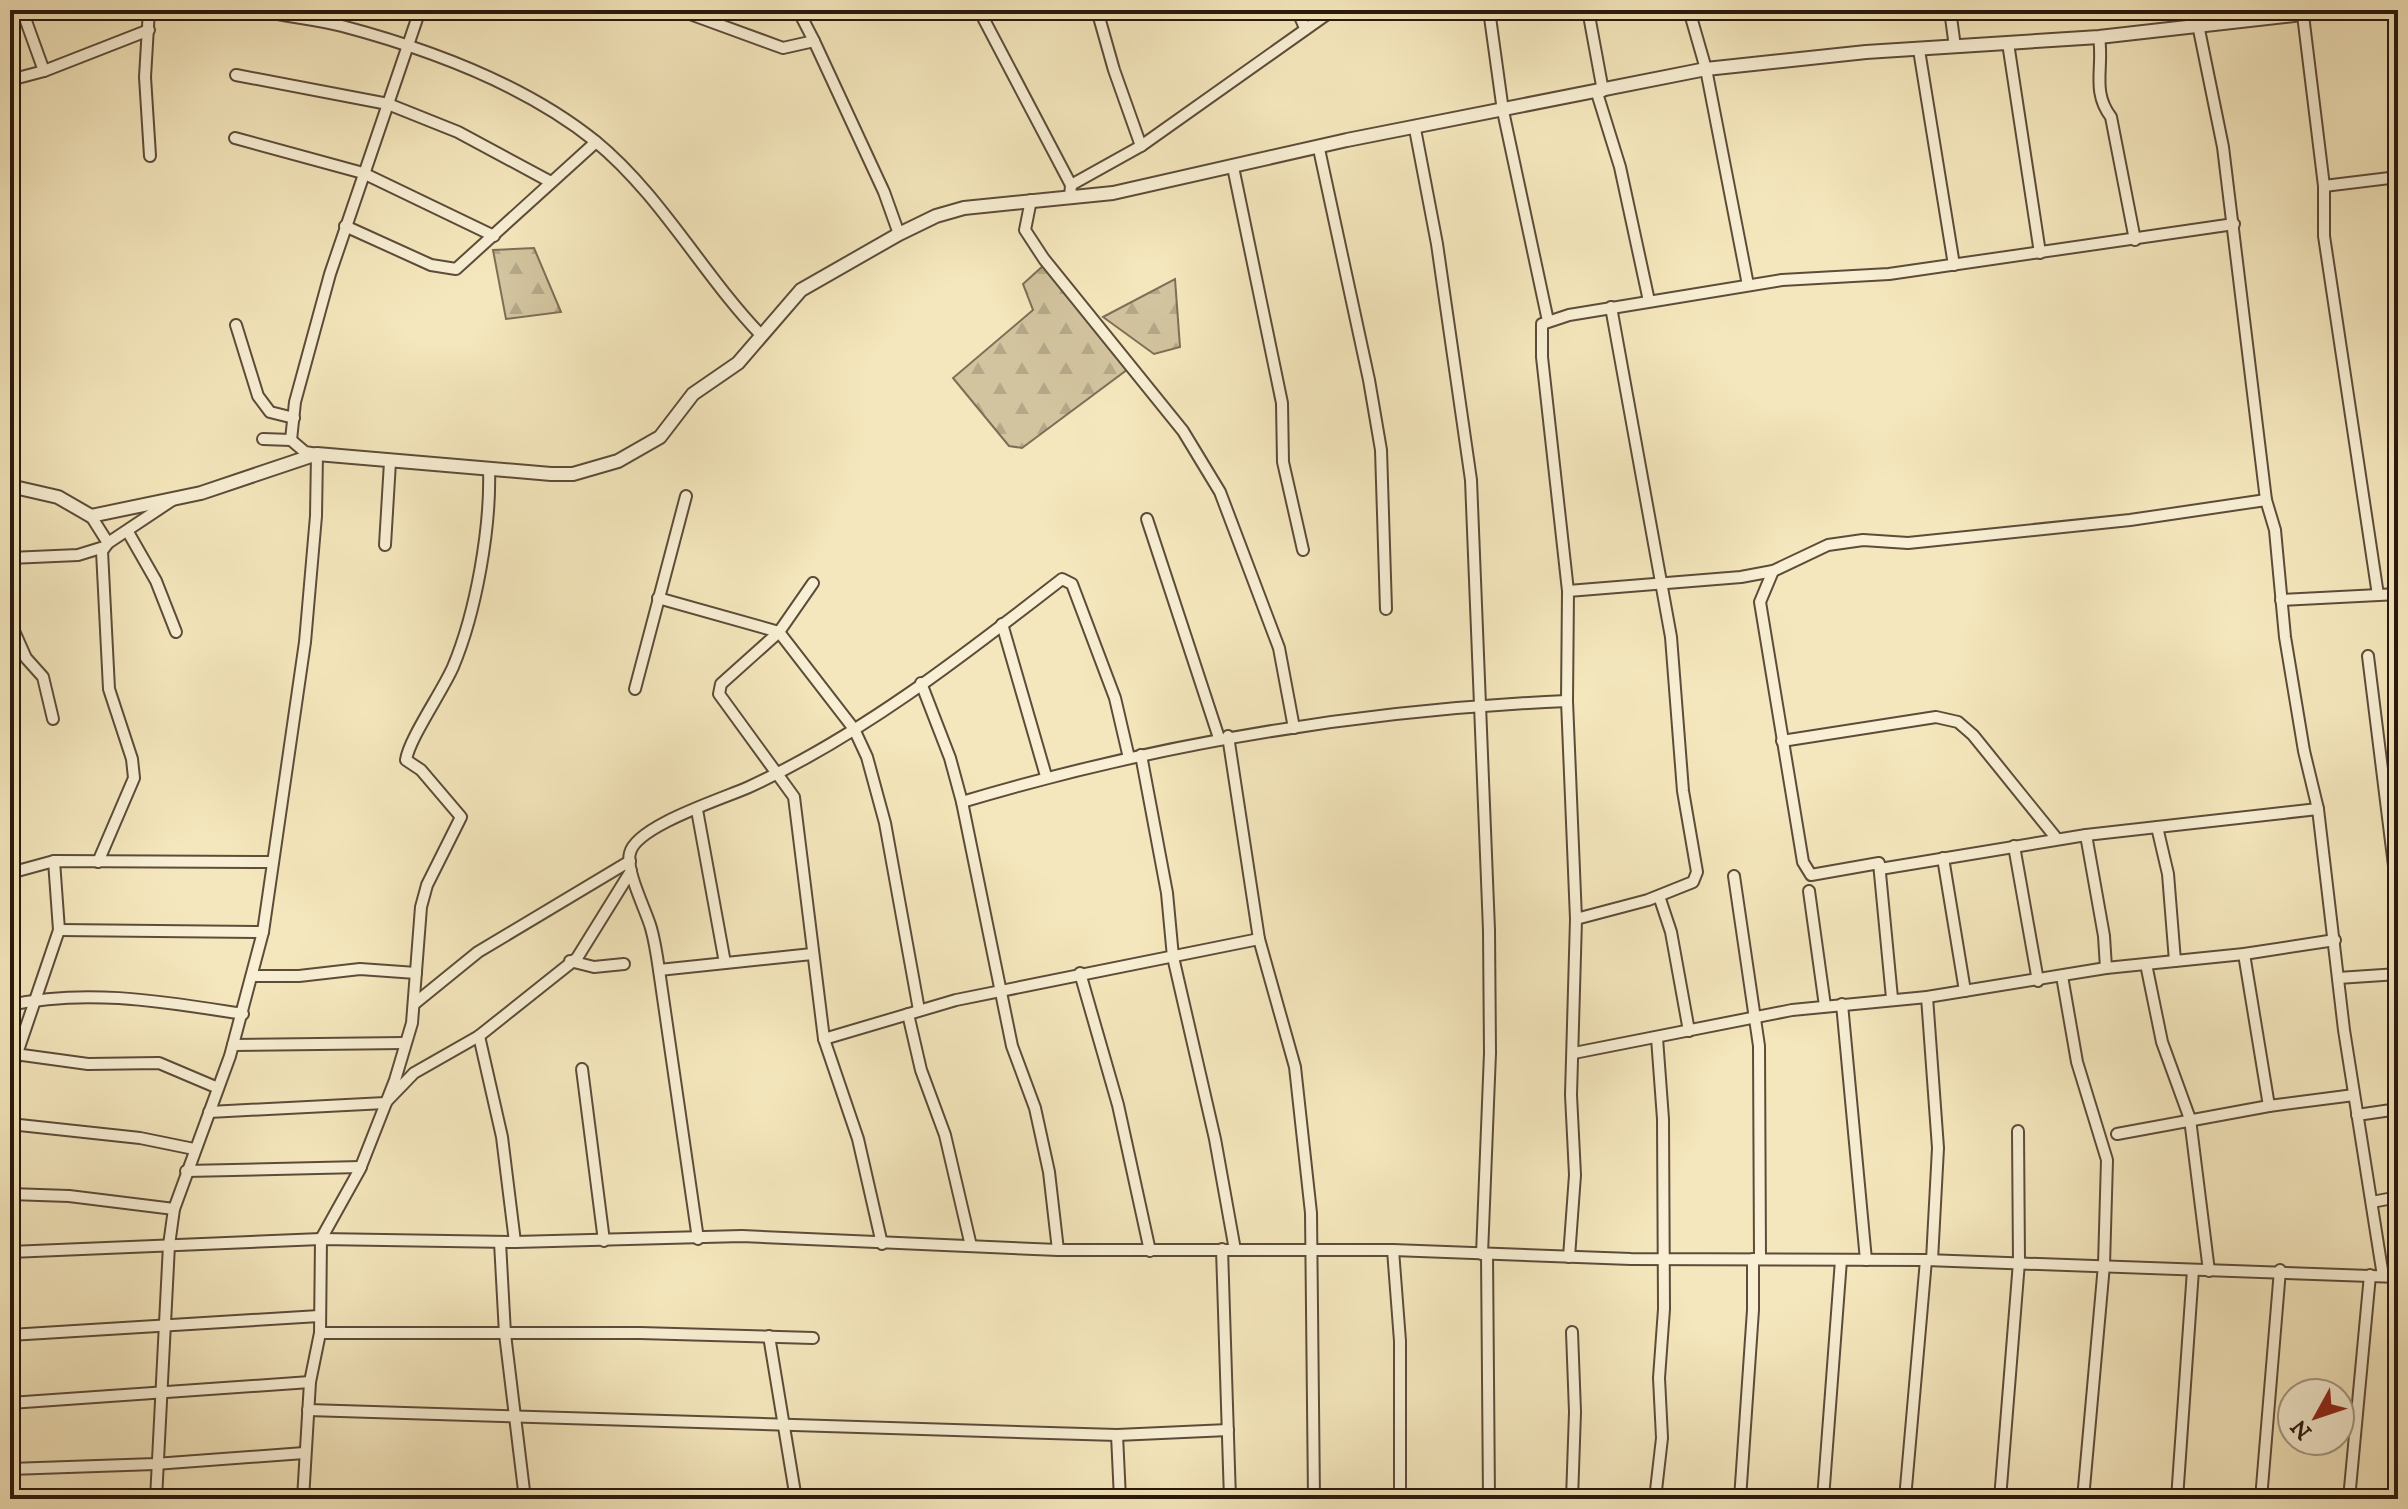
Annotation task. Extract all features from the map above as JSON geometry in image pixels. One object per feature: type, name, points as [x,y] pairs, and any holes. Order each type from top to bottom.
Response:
[{"type":"street","points":[[22,10],[44,71]]},
{"type":"street","points":[[149,10],[145,77],[150,156]]},
{"type":"street","points":[[258,10],[340,26],[407,47],[521,93],[596,142],[643,191],[689,246],[726,298],[761,335]]},
{"type":"street","points":[[291,440],[294,418],[345,226],[420,10]]},
{"type":"street","points":[[679,10],[783,48],[814,41]]},
{"type":"street","points":[[798,10],[884,192],[899,234]]},
{"type":"street","points":[[979,10],[1071,191]]},
{"type":"street","points":[[1097,10],[1141,146]]},
{"type":"street","points":[[1297,10],[1305,28]]},
{"type":"street","points":[[1071,191],[1141,146],[1333,10]]},
{"type":"street","points":[[1489,10],[1503,111],[1548,321]]},
{"type":"street","points":[[1588,10],[1600,92],[1624,180],[1649,301]]},
{"type":"street","points":[[1689,10],[1706,69],[1748,285]]},
{"type":"street","points":[[1950,10],[1955,47]]},
{"type":"street","points":[[2195,10],[2223,147],[2266,500],[2275,530],[2281,600],[2304,751],[2318,809],[2354,1095],[2383,1276]]},
{"type":"street","points":[[263,439],[291,440],[305,452],[317,454],[573,474],[636,452],[660,437],[693,394],[727,374],[801,290],[899,234],[964,208],[1031,200],[1071,191],[1113,193],[1706,69],[2099,37],[2338,10]]},
{"type":"street","points":[[2303,15],[2324,186],[2324,236],[2378,595]]},
{"type":"street","points":[[10,80],[44,71],[149,30]]},
{"type":"street","points":[[2099,37],[2101,52],[2096,72],[2101,105],[2111,117],[2135,240]]},
{"type":"street","points":[[2008,43],[2040,253]]},
{"type":"street","points":[[1919,50],[1954,265]]},
{"type":"street","points":[[236,75],[388,104],[458,132],[549,181]]},
{"type":"street","points":[[1415,129],[1437,244],[1471,480],[1478,705],[1486,819],[1490,1053],[1484,1254],[1489,1499]]},
{"type":"street","points":[[235,138],[363,173],[494,236]]},
{"type":"street","points":[[345,226],[447,270],[456,269],[549,181],[596,142]]},
{"type":"street","points":[[1319,149],[1381,450],[1386,609]]},
{"type":"street","points":[[1233,167],[1282,403],[1283,462],[1303,550]]},
{"type":"street","points":[[2324,186],[2398,177]]},
{"type":"street","points":[[1031,200],[1025,230],[1031,240],[1060,281],[1190,441],[1220,492],[1279,648],[1294,728]]},
{"type":"street","points":[[1569,1257],[1575,1175],[1576,919],[1567,701],[1568,591],[1540,326],[1548,321],[1611,307],[1748,285],[1954,265],[2234,224]]},
{"type":"street","points":[[1576,919],[1659,896],[1693,882],[1697,872],[1683,791],[1671,637],[1611,307]]},
{"type":"street","points":[[236,325],[258,396],[270,412],[294,418]]},
{"type":"street","points":[[91,516],[226,486],[317,454]]},
{"type":"street","points":[[156,1499],[155,1464],[174,1209],[243,1014],[263,932],[305,642],[316,516],[317,454]]},
{"type":"street","points":[[385,545],[390,462]]},
{"type":"street","points":[[303,1499],[310,1382],[320,1333],[321,1239],[361,1167],[412,1023],[421,907],[427,885],[461,817],[421,770],[406,760],[455,663],[474,592],[488,507],[489,468]]},
{"type":"street","points":[[10,486],[58,497],[91,516],[106,545],[101,572],[107,678],[134,778],[98,862]]},
{"type":"street","points":[[635,689],[686,496]]},
{"type":"street","points":[[10,558],[78,555],[106,545],[174,499]]},
{"type":"street","points":[[1568,591],[1661,586],[1773,571],[1828,545],[1863,540],[1908,543],[2130,520],[2266,500]]},
{"type":"street","points":[[1147,519],[1224,737],[1259,939],[1295,1067],[1311,1213],[1314,1499]]},
{"type":"street","points":[[128,532],[156,581],[176,632]]},
{"type":"street","points":[[1773,571],[1760,602],[1806,872],[1811,875],[1878,863],[1892,998]]},
{"type":"street","points":[[698,1239],[659,970],[651,929],[629,853],[639,837],[656,825],[779,773],[854,729],[1062,579],[1072,584],[1107,673],[1129,758]]},
{"type":"street","points":[[813,583],[779,632],[721,684],[719,694],[779,773],[798,813],[824,1039],[858,1139],[882,1244]]},
{"type":"street","points":[[2281,600],[2398,594]]},
{"type":"street","points":[[658,598],[779,632],[854,729],[867,757],[885,823],[921,1070],[945,1135],[971,1246]]},
{"type":"street","points":[[10,622],[26,658],[43,677],[53,719]]},
{"type":"street","points":[[1002,624],[1046,776]]},
{"type":"street","points":[[2368,656],[2398,898]]},
{"type":"street","points":[[921,683],[950,758],[962,802],[1012,1046],[1038,1121],[1049,1172],[1058,1250]]},
{"type":"street","points":[[962,802],[1046,776],[1224,737],[1478,705],[1567,701]]},
{"type":"street","points":[[1782,741],[1936,717],[1958,722],[1973,735],[2057,839]]},
{"type":"street","points":[[1141,755],[1167,893],[1173,957],[1215,1139],[1235,1250]]},
{"type":"street","points":[[1880,869],[2086,835],[2318,809]]},
{"type":"street","points":[[697,810],[725,963]]},
{"type":"street","points":[[2157,827],[2168,874],[2175,961]]},
{"type":"street","points":[[2086,835],[2104,936],[2106,968]]},
{"type":"street","points":[[2014,846],[2038,981]]},
{"type":"street","points":[[1943,858],[1965,991]]},
{"type":"street","points":[[10,873],[54,861],[185,859],[273,862]]},
{"type":"street","points":[[10,1074],[59,930],[54,861]]},
{"type":"street","points":[[414,1004],[478,952],[631,866]]},
{"type":"street","points":[[209,1112],[385,1103],[414,1073],[479,1036],[577,958],[631,866]]},
{"type":"street","points":[[1734,876],[1756,1016],[1760,1125],[1756,1259],[1740,1499]]},
{"type":"street","points":[[1809,891],[1825,1006]]},
{"type":"street","points":[[1659,896],[1671,932],[1689,1031]]},
{"type":"street","points":[[59,930],[263,932]]},
{"type":"street","points":[[824,1039],[1001,989],[1259,939]]},
{"type":"street","points":[[1574,1053],[1756,1016],[1892,998],[1927,997],[2106,968],[2244,954],[2335,940]]},
{"type":"street","points":[[659,970],[812,954]]},
{"type":"street","points":[[2244,954],[2269,1106]]},
{"type":"street","points":[[570,961],[594,967],[624,964]]},
{"type":"street","points":[[2146,964],[2162,1042],[2190,1119],[2209,1271]]},
{"type":"street","points":[[253,976],[299,976],[360,969],[416,973]]},
{"type":"street","points":[[1080,973],[1118,1105],[1150,1251]]},
{"type":"street","points":[[2338,978],[2398,974]]},
{"type":"street","points":[[2062,976],[2077,1062],[2107,1160],[2104,1265],[2083,1499]]},
{"type":"street","points":[[10,1005],[70,996],[150,999],[243,1014]]},
{"type":"street","points":[[1905,1499],[1938,1148],[1927,997]]},
{"type":"street","points":[[1842,1004],[1866,1260]]},
{"type":"street","points":[[479,1036],[502,1137],[515,1242]]},
{"type":"street","points":[[1655,1499],[1662,1438],[1659,1378],[1664,1259],[1662,1067],[1657,1038]]},
{"type":"street","points":[[233,1045],[404,1043]]},
{"type":"street","points":[[15,1054],[88,1064],[159,1063],[218,1088]]},
{"type":"street","points":[[582,1069],[604,1241]]},
{"type":"street","points":[[2117,1134],[2269,1106],[2354,1095]]},
{"type":"street","points":[[2357,1115],[2398,1109]]},
{"type":"street","points":[[10,1124],[140,1138],[194,1149]]},
{"type":"street","points":[[2000,1499],[2019,1262],[2018,1131]]},
{"type":"street","points":[[186,1171],[361,1167]]},
{"type":"street","points":[[10,1194],[69,1196],[174,1209]]},
{"type":"street","points":[[2372,1202],[2398,1197]]},
{"type":"street","points":[[10,1252],[321,1239],[515,1242],[811,1237],[882,1244],[1058,1250],[1393,1250],[1664,1259],[1929,1260],[2209,1271],[2280,1270],[2398,1277]]},
{"type":"street","points":[[500,1242],[505,1334],[518,1418],[525,1499]]},
{"type":"street","points":[[1222,1249],[1230,1499]]},
{"type":"street","points":[[1393,1250],[1400,1341],[1400,1499]]},
{"type":"street","points":[[1823,1499],[1841,1260]]},
{"type":"street","points":[[2177,1499],[2193,1270]]},
{"type":"street","points":[[2261,1499],[2280,1270]]},
{"type":"street","points":[[2349,1499],[2370,1275]]},
{"type":"street","points":[[10,1335],[319,1316]]},
{"type":"street","points":[[1572,1332],[1575,1412],[1572,1499]]},
{"type":"street","points":[[320,1333],[813,1338]]},
{"type":"street","points":[[769,1336],[796,1499]]},
{"type":"street","points":[[10,1403],[160,1390],[310,1382]]},
{"type":"street","points":[[308,1410],[1117,1435],[1228,1430]]},
{"type":"street","points":[[1117,1435],[1120,1499]]},
{"type":"street","points":[[10,1469],[155,1464],[304,1453]]},
{"type":"green space","points":[[534,248],[561,312],[506,319],[493,250]]},
{"type":"green space","points":[[1044,265],[1128,369],[1022,448],[1009,446],[953,378],[1033,310],[1023,284]]},
{"type":"green space","points":[[1175,279],[1180,347],[1154,354],[1103,317]]}]
